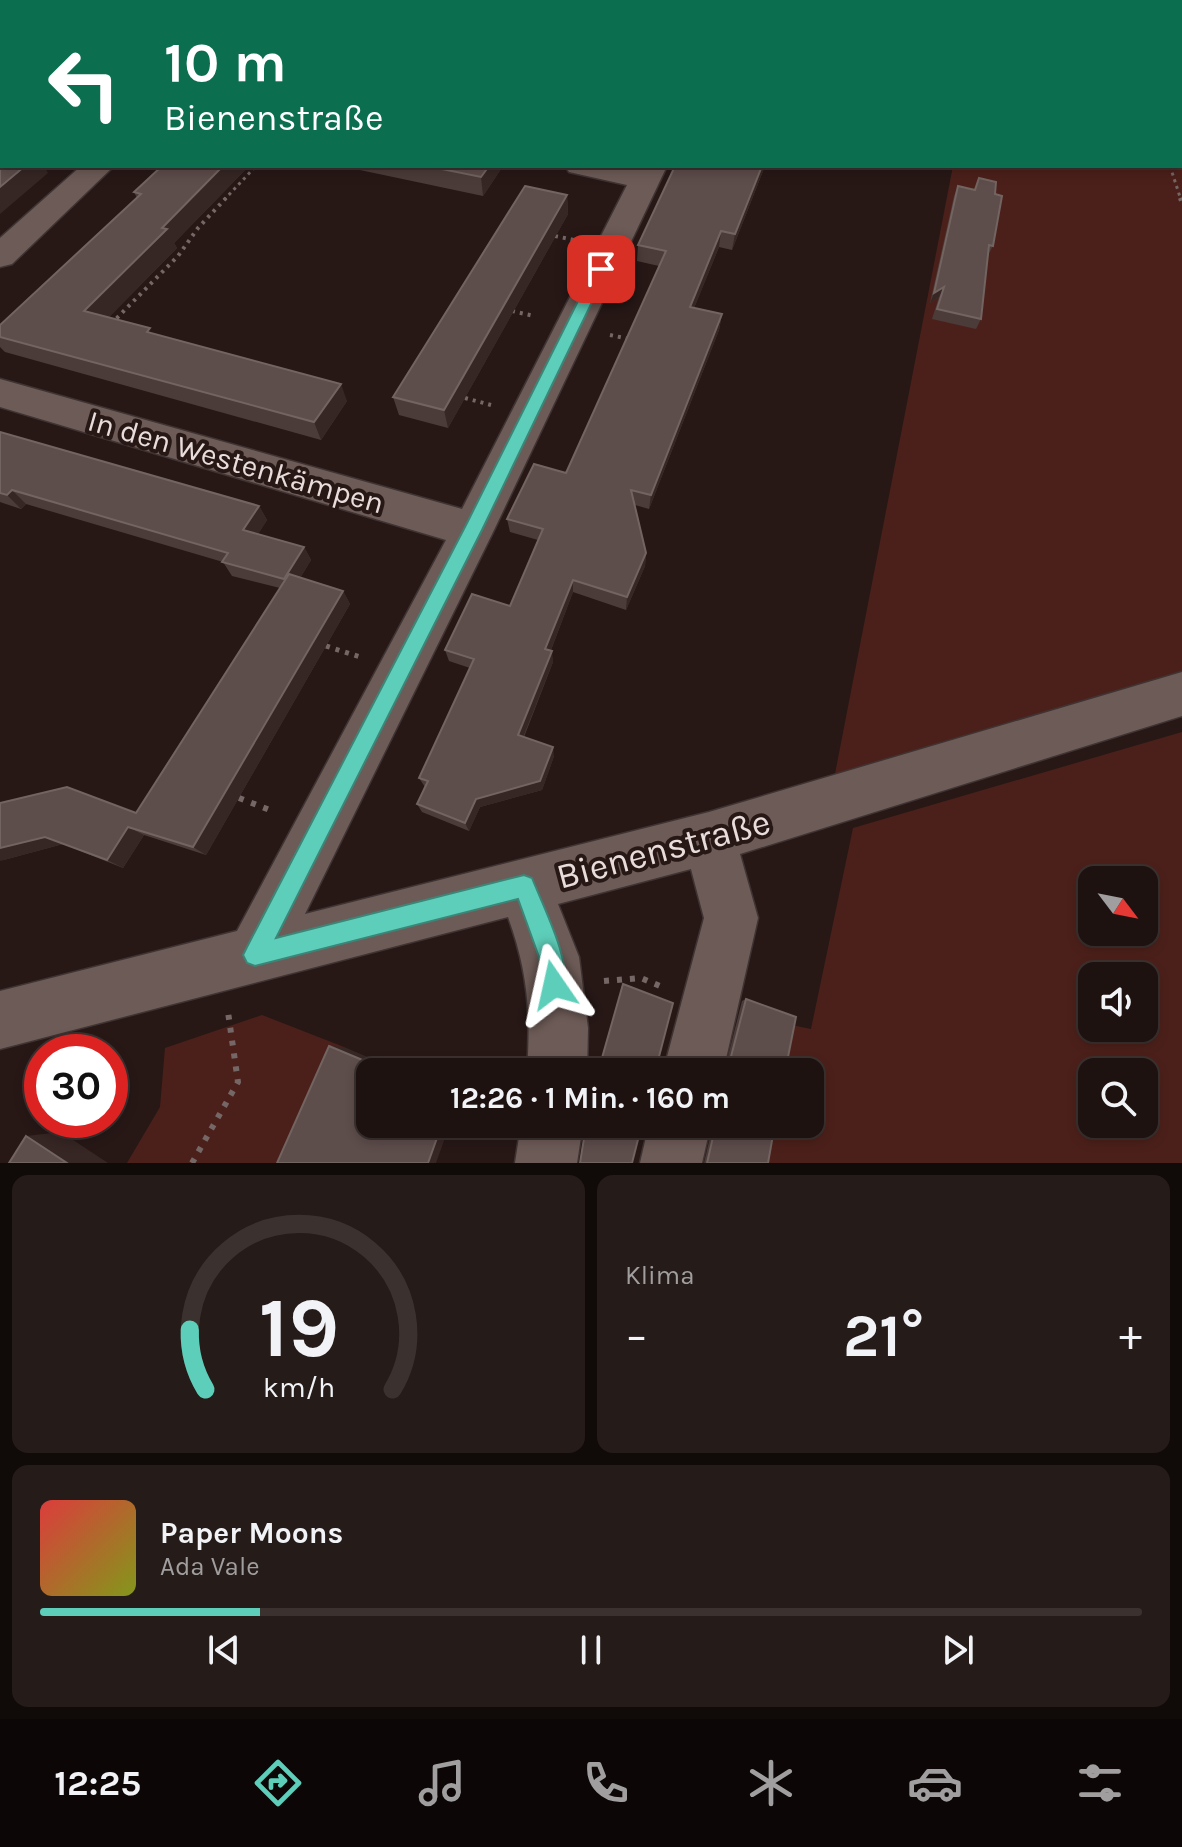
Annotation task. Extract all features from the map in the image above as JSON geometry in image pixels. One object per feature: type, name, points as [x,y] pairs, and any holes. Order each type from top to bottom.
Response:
[{"type":"street","points":[[0,256],[97,168]]},
{"type":"street","points":[[238,959],[473,530],[649,173],[600,168]]},
{"type":"street","name":"In den Westenkämpen","points":[[0,393],[473,530]]},
{"type":"street","name":"Bienenstraße","points":[[0,1020],[709,838],[1182,694]]},
{"type":"street","points":[[697,1058],[731,918],[709,838]]},
{"type":"street","points":[[524,886],[551,957],[559,1028],[558,1058]]},
{"type":"street","points":[[546,1163],[550,1138]]},
{"type":"street","points":[[671,1163],[677,1138]]},
{"type":"path","points":[[110,324],[178,256],[198,228],[254,168]]},
{"type":"path","points":[[1171,168],[1182,204]]},
{"type":"path","points":[[512,311],[547,319]]},
{"type":"path","points":[[465,398],[500,407]]},
{"type":"path","points":[[326,646],[367,659]]},
{"type":"path","points":[[239,798],[285,816]]},
{"type":"path","points":[[192,1163],[238,1082],[238,959]]},
{"type":"path","points":[[554,985],[641,978],[710,1005]]},
{"type":"shaded area","points":[[953,168],[1182,168],[1182,675],[834,779]]},
{"type":"shaded area","points":[[1182,732],[1182,1163],[754,1163],[759,1138],[824,1138],[824,1058],[775,1058],[782,1023],[811,1029],[853,828]]},
{"type":"shaded area","points":[[262,1015],[344,1047],[294,1163],[127,1163],[160,1107],[165,1048]]},
{"type":"building","points":[[0,168],[23,168],[0,187]]},
{"type":"building","points":[[160,168],[221,168],[162,228],[167,229],[84,311],[150,328],[147,332],[341,384],[314,422],[0,337],[0,325],[141,194],[134,192]]},
{"type":"building","points":[[437,168],[488,168],[481,177]]},
{"type":"building","points":[[674,168],[761,168],[735,234],[721,231],[690,307],[722,314],[651,495],[631,490],[646,553],[627,597],[573,580],[545,649],[552,651],[518,735],[553,747],[540,781],[476,799],[465,823],[417,804],[428,781],[419,778],[474,659],[445,650],[472,594],[510,606],[543,529],[507,519],[534,464],[566,473],[666,251],[638,245]]},
{"type":"building","points":[[979,178],[996,182],[995,194],[1002,196],[993,246],[989,245],[981,319],[937,309],[944,287],[934,293],[958,186],[975,190]]},
{"type":"building","points":[[525,186],[567,195],[444,410],[393,397]]},
{"type":"building","points":[[0,432],[259,506],[243,530],[304,547],[284,579],[222,562],[228,553],[12,490],[7,495],[0,493]]},
{"type":"building","points":[[289,574],[343,591],[193,847],[128,827],[107,860],[45,837],[0,848],[0,803],[67,787],[136,813]]},
{"type":"building","points":[[623,984],[673,1003],[659,1058],[602,1058]]},
{"type":"building","points":[[746,999],[796,1017],[788,1058],[731,1058]]},
{"type":"building","points":[[329,1046],[358,1058],[356,1138],[437,1138],[428,1163],[277,1163]]},
{"type":"building","points":[[25,1138],[29,1138],[67,1163],[9,1163]]},
{"type":"building","points":[[584,1138],[638,1138],[632,1163],[580,1163]]},
{"type":"building","points":[[713,1138],[772,1138],[768,1163],[707,1163]]},
{"type":"route","points":[[554,985],[551,957],[524,886],[255,955],[473,530],[601,269]]}]
